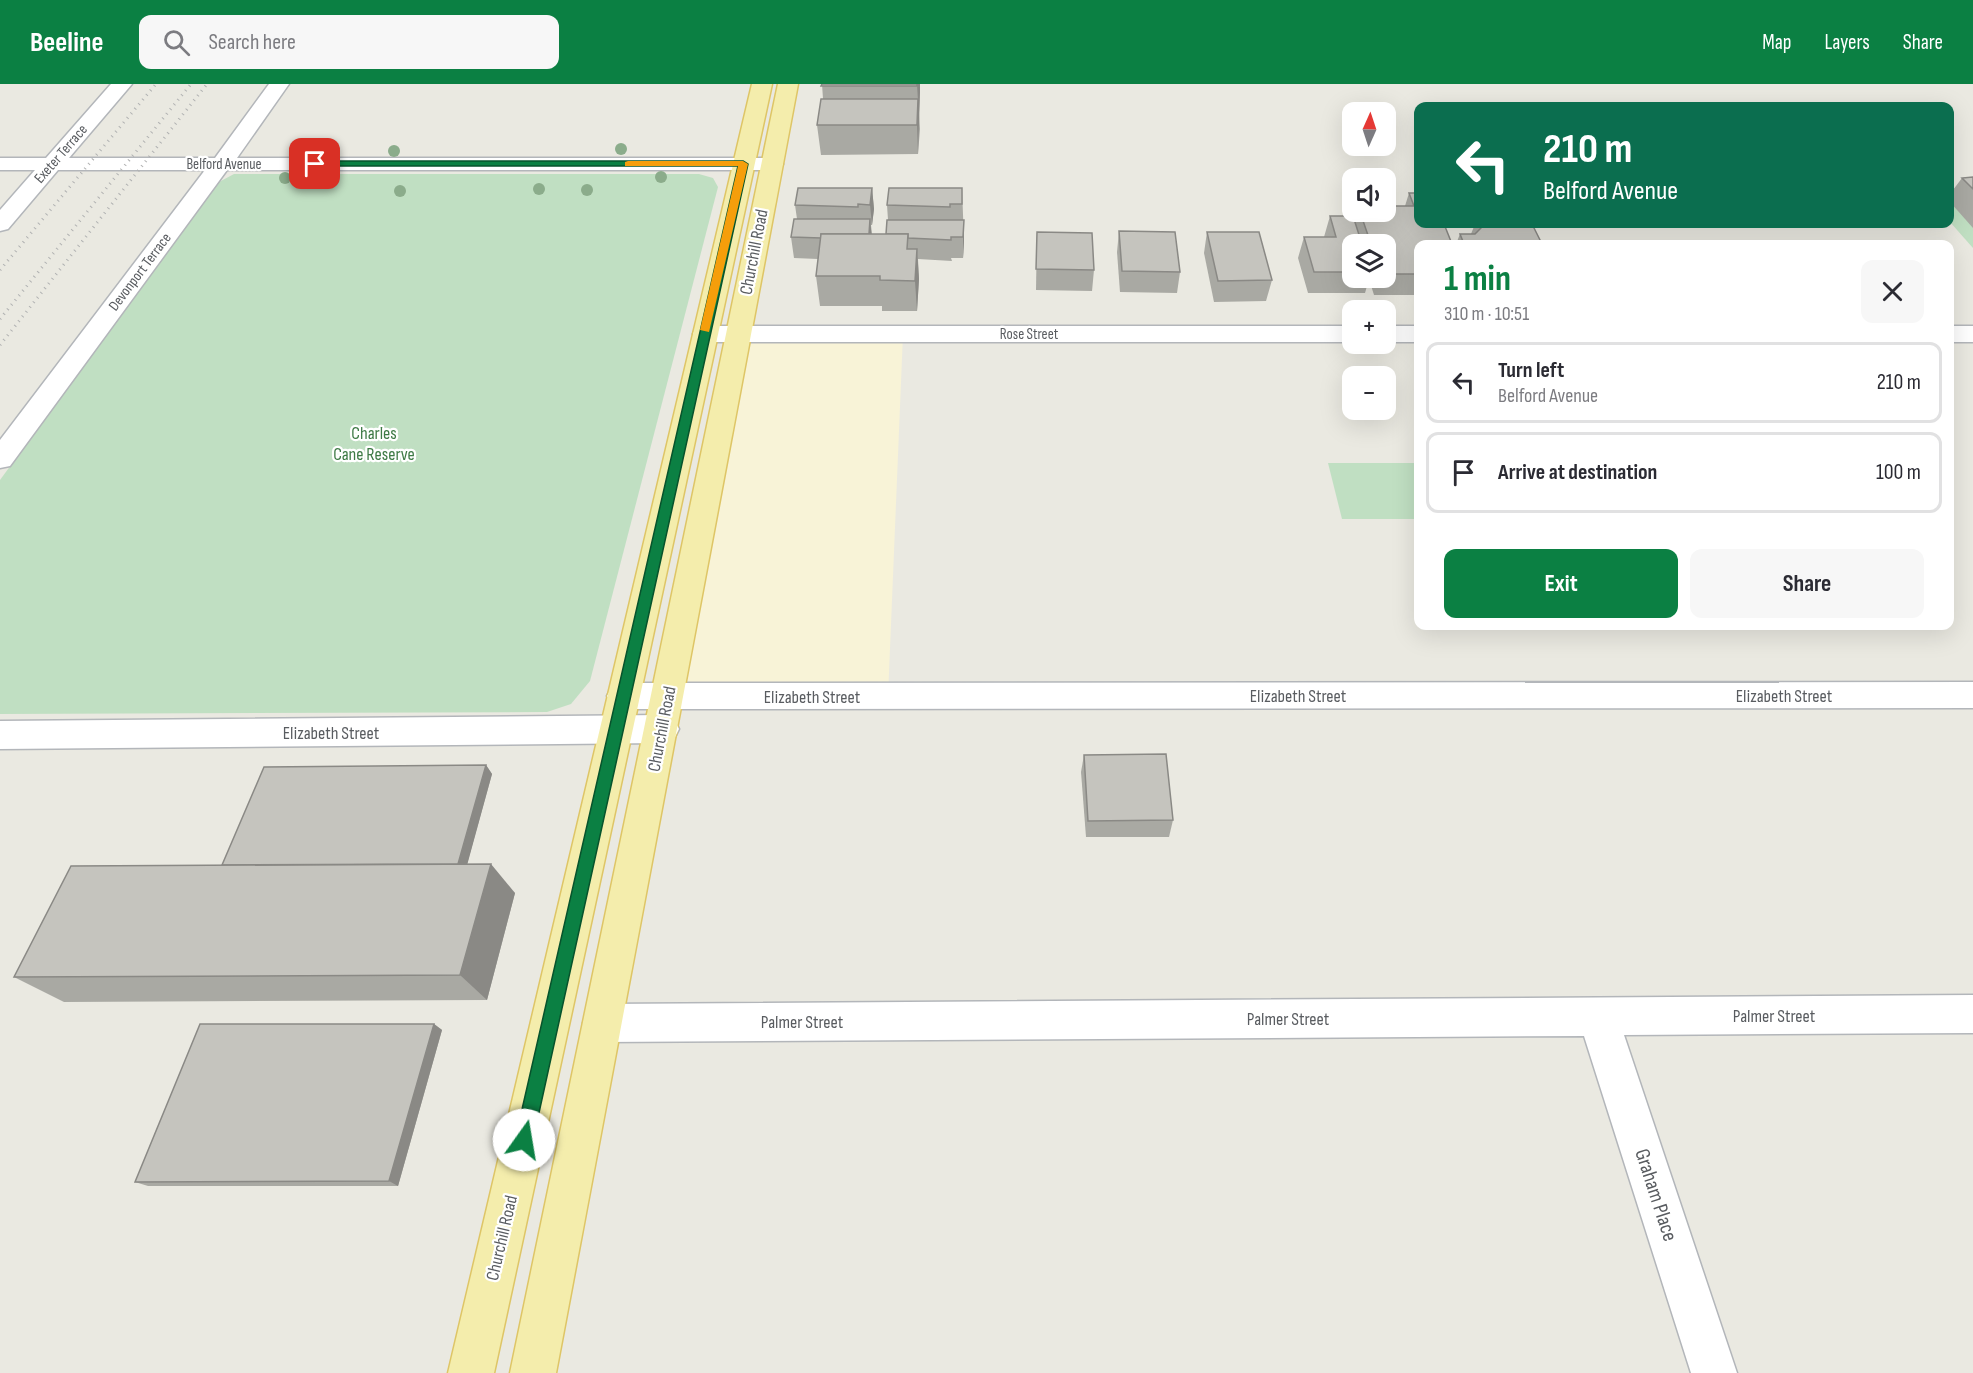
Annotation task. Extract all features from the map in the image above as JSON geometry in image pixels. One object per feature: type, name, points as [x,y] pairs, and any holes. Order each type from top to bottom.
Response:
[{"type":"main road","name":"Churchill Road","points":[[533,1373],[662,729],[738,334],[757,164],[762,84]]},
{"type":"main road","name":"Churchill Road","points":[[471,1373],[705,334],[757,164],[788,84]]},
{"type":"street","name":"Exeter Terrace","points":[[0,224],[122,84]]},
{"type":"street","name":"Devonport Terrace","points":[[0,459],[222,164],[279,84]]},
{"type":"street","name":"Belford Avenue","points":[[0,164],[757,164]]},
{"type":"street","name":"Rose Street","points":[[705,334],[1342,334]]},
{"type":"street","points":[[1396,334],[1414,334]]},
{"type":"street","points":[[1954,334],[1973,334]]},
{"type":"street","name":"Elizabeth Street","points":[[0,735],[556,732],[668,696],[1973,695]]},
{"type":"street","name":"Elizabeth Street","points":[[620,712],[662,729]]},
{"type":"street","name":"Palmer Street","points":[[603,1023],[1973,1014]]},
{"type":"street","name":"Graham Place","points":[[1598,1017],[1714,1373]]},
{"type":"shaded area","points":[[738,334],[903,334],[888,697],[682,697]]},
{"type":"green space","name":"Charles Cane Reserve","points":[[234,174],[699,174],[713,178],[718,187],[590,681],[571,704],[547,712],[0,714],[0,480],[219,182]]},
{"type":"green space","points":[[1954,188],[1973,188],[1973,248],[1954,227]]},
{"type":"green space","points":[[1328,463],[1414,463],[1414,519],[1342,519]]},
{"type":"building","points":[[822,84],[917,84],[917,86],[821,86]]},
{"type":"building","points":[[821,99],[918,99],[917,125],[817,125]]},
{"type":"building","points":[[1973,177],[1973,189],[1962,178]]},
{"type":"building","points":[[798,188],[872,188],[870,205],[858,204],[858,207],[795,205]]},
{"type":"building","points":[[889,188],[962,188],[962,204],[950,204],[950,207],[887,205]]},
{"type":"building","points":[[1409,193],[1414,193],[1414,206]]},
{"type":"building","points":[[1396,206],[1414,206],[1414,228],[1446,228],[1450,240],[1414,240],[1414,274],[1396,274],[1396,234],[1368,234],[1363,222],[1396,222]]},
{"type":"building","points":[[1330,216],[1342,216],[1342,222],[1355,222],[1359,234],[1342,234],[1342,272],[1314,272],[1304,237],[1336,237]]},
{"type":"building","points":[[794,219],[870,219],[869,234],[821,234],[821,238],[791,237]]},
{"type":"building","points":[[887,220],[964,220],[963,237],[951,237],[951,240],[908,238],[908,234],[886,234]]},
{"type":"building","points":[[1481,228],[1534,228],[1540,240],[1462,240],[1460,234],[1475,234]]},
{"type":"building","points":[[1119,231],[1175,232],[1180,272],[1122,271]]},
{"type":"building","points":[[1037,232],[1092,233],[1094,270],[1036,269]]},
{"type":"building","points":[[1207,232],[1259,232],[1272,280],[1218,281]]},
{"type":"building","points":[[821,234],[908,234],[907,249],[917,249],[915,281],[880,280],[880,276],[816,276]]},
{"type":"building","points":[[1166,754],[1173,820],[1088,821],[1084,755]]},
{"type":"building","points":[[486,765],[458,864],[222,865],[264,767]]},
{"type":"building","points":[[491,864],[460,975],[14,977],[71,866]]},
{"type":"building","points":[[200,1024],[434,1024],[389,1181],[135,1182]]},
{"type":"railway","points":[[0,270],[156,84]]},
{"type":"railway","points":[[0,319],[191,84]]},
{"type":"railway","points":[[0,345],[207,84]]},
{"type":"slow traffic","points":[[628,164],[743,164],[705,330]]},
{"type":"route","points":[[315,164],[743,164],[524,1140]]}]
